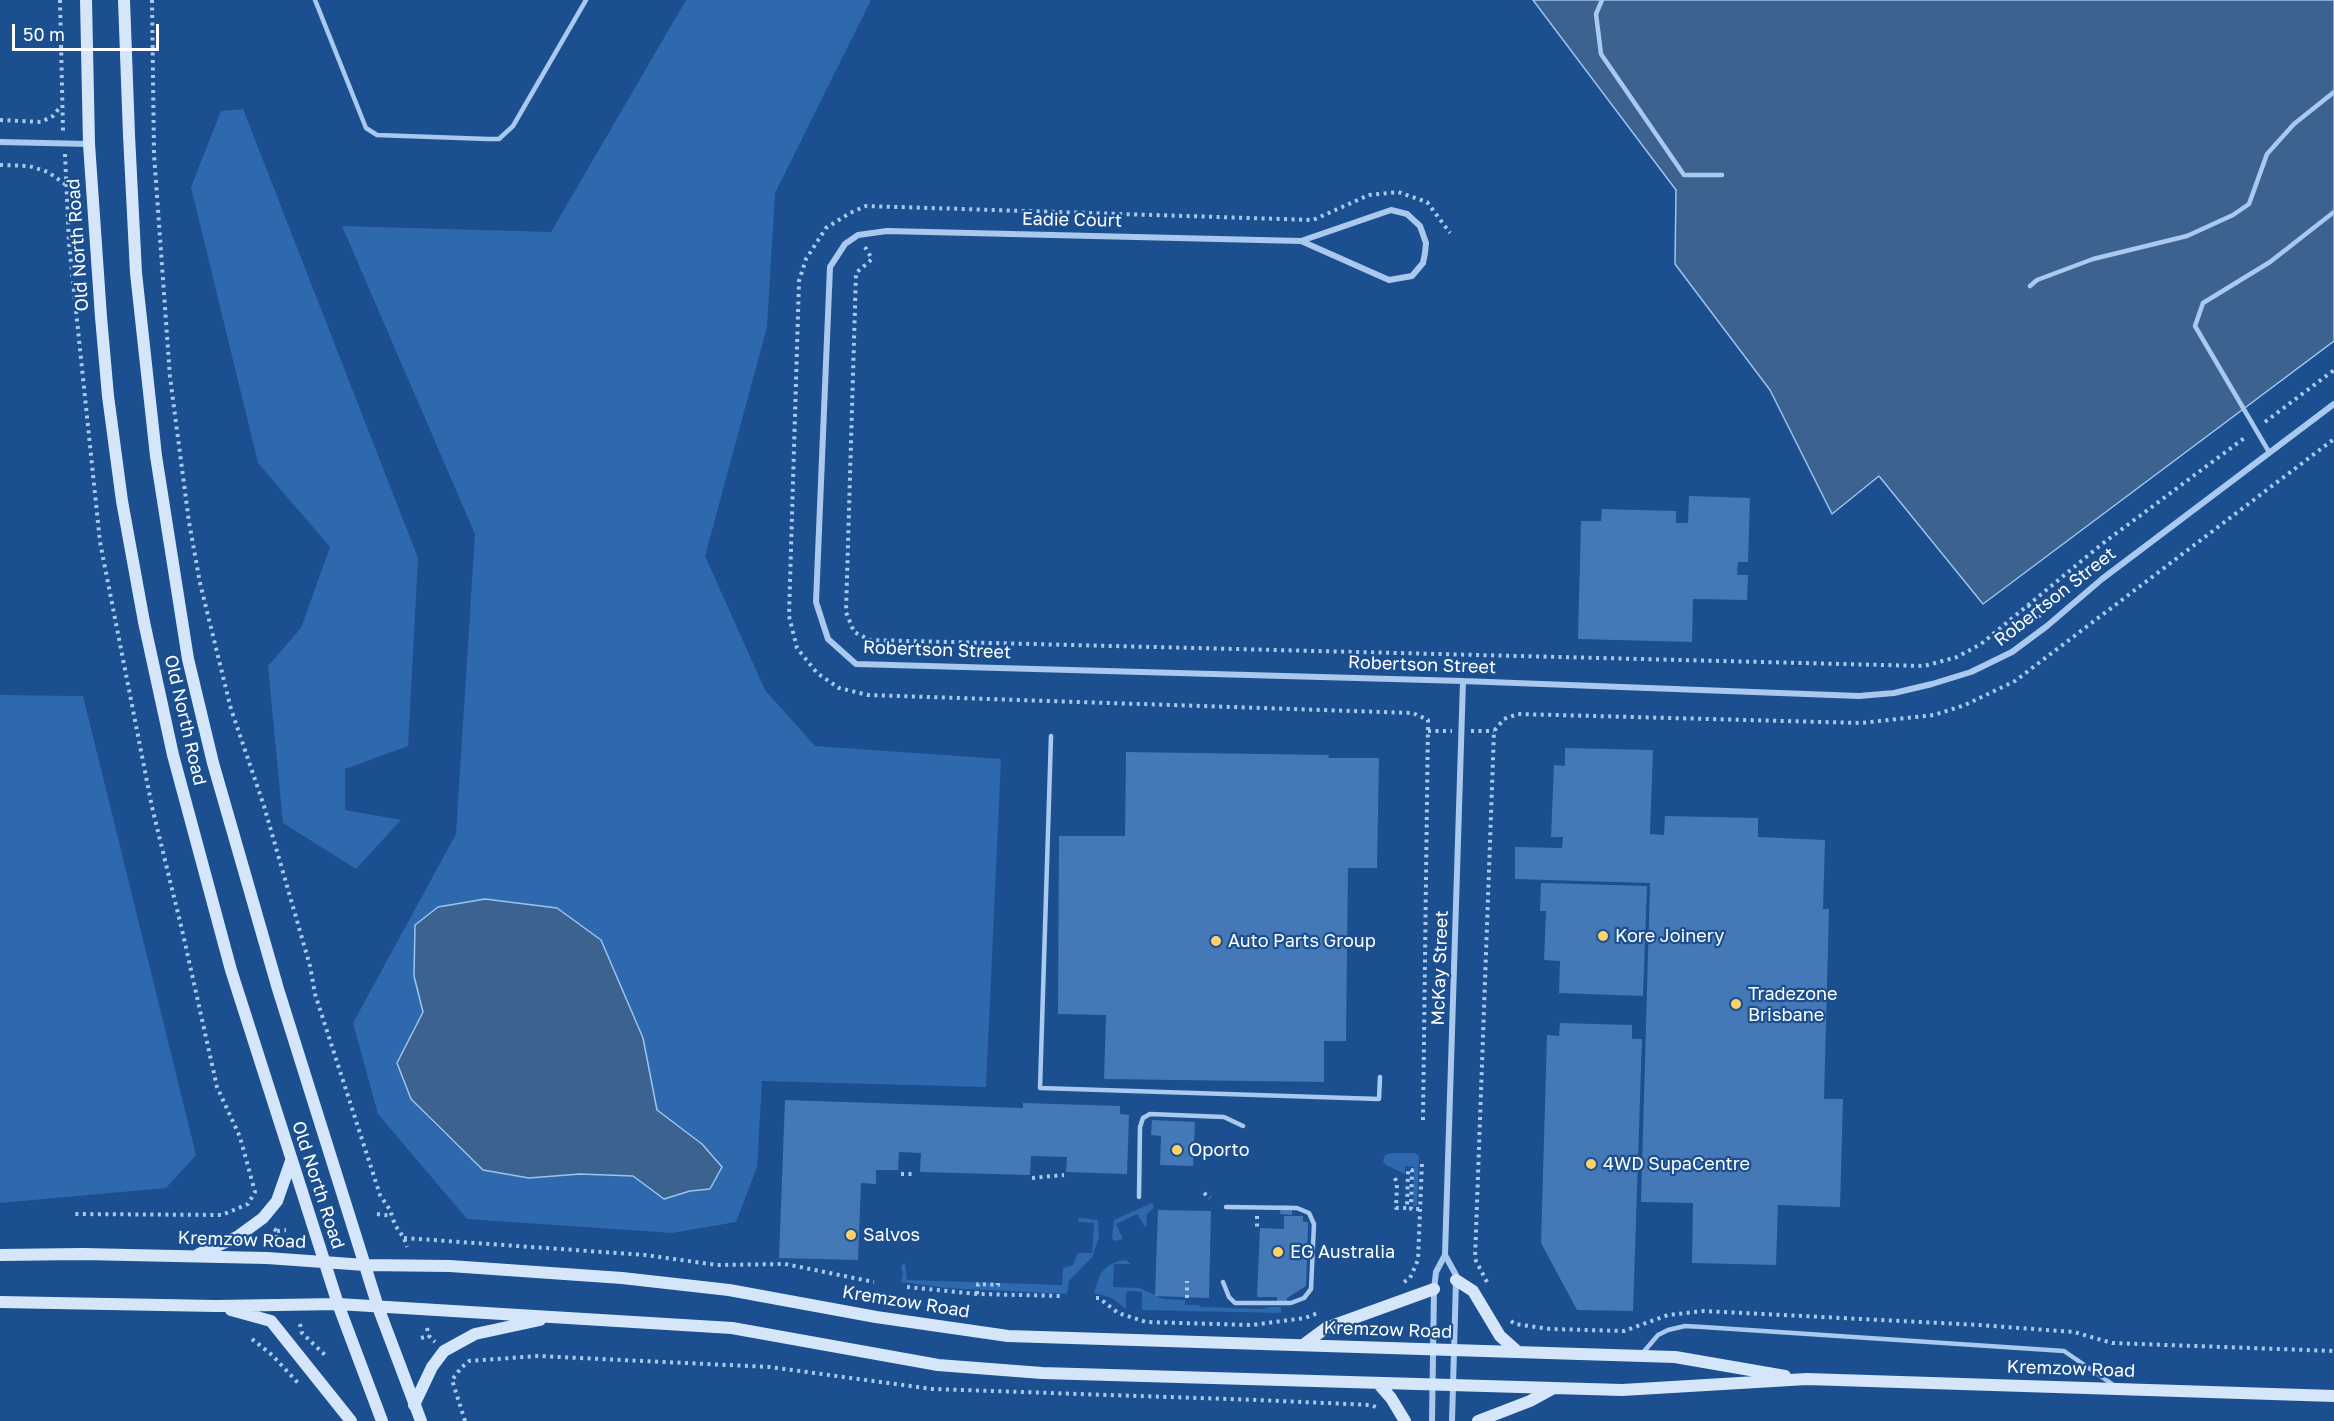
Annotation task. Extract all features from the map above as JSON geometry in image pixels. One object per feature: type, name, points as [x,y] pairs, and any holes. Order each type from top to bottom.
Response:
[{"type":"street","name":"Old North Road","points":[[86,0],[89,144],[108,396],[144,622],[172,755],[228,959],[324,1262],[382,1421]]},
{"type":"street","name":"Old North Road","points":[[124,0],[136,273],[156,456],[188,659],[213,764],[278,989],[378,1307],[421,1421]]},
{"type":"street","points":[[0,142],[89,144]]},
{"type":"street","name":"Eadie Court","points":[[845,244],[858,235],[887,231],[1301,241],[1391,210],[1407,214],[1413,219],[1420,226],[1426,243],[1423,263],[1419,270],[1412,276],[1389,280],[1301,241]]},
{"type":"street","name":"Robertson Street","points":[[845,244],[830,267],[816,602],[828,639],[856,664],[1463,681],[1859,696],[1894,693],[1971,672],[2012,652],[2047,626],[2102,579],[2334,404]]},
{"type":"street","name":"McKay Street","points":[[1431,1421],[1434,1288],[1436,1272],[1445,1255],[1463,681]]},
{"type":"street","points":[[195,1256],[237,1237],[263,1218],[277,1201],[291,1161]]},
{"type":"street","name":"Kremzow Road","points":[[0,1255],[195,1256],[365,1265],[450,1266],[622,1278],[729,1290],[876,1317],[1008,1336],[1432,1348],[1675,1358],[1807,1379]]},
{"type":"street","name":"McKay Street","points":[[1445,1255],[1456,1275],[1455,1385],[1452,1421]]},
{"type":"street","points":[[1456,1280],[1473,1291],[1500,1336],[1518,1352]]},
{"type":"street","points":[[1303,1345],[1326,1328],[1434,1288]]},
{"type":"street","name":"Kremzow Road","points":[[0,1302],[216,1306],[338,1304],[732,1328],[938,1365],[1042,1373],[1622,1390],[1807,1379],[2334,1396]]},
{"type":"street","points":[[216,1306],[271,1321],[351,1421]]},
{"type":"street","points":[[414,1405],[432,1367],[444,1351],[475,1334],[555,1317]]},
{"type":"street","points":[[1378,1383],[1391,1398],[1405,1421]]},
{"type":"street","points":[[1478,1421],[1530,1401],[1553,1388]]},
{"type":"lane","points":[[315,0],[366,128],[377,135],[488,140],[499,139],[513,126],[586,0]]},
{"type":"lane","points":[[1602,0],[1596,14],[1601,54],[1684,175],[1722,175]]},
{"type":"lane","points":[[2030,286],[2037,280],[2093,259],[2187,236],[2234,215],[2249,204],[2267,154],[2294,124],[2334,92]]},
{"type":"lane","points":[[2269,452],[2195,326],[2203,303],[2270,262],[2334,212]]},
{"type":"lane","points":[[1051,736],[1040,1088],[1379,1099],[1380,1077]]},
{"type":"lane","points":[[1139,1197],[1140,1127],[1143,1118],[1150,1114],[1224,1117],[1243,1126]]},
{"type":"lane","points":[[1223,1282],[1228,1297],[1235,1303],[1291,1303],[1307,1297],[1312,1284],[1314,1224],[1309,1213],[1297,1208],[1226,1207]]},
{"type":"lane","points":[[1639,1357],[1658,1335],[1685,1326],[2064,1351],[2119,1389]]},
{"type":"path","points":[[0,120],[41,122],[53,116],[61,105],[60,0]]},
{"type":"path","points":[[152,0],[154,154],[170,377],[189,522],[200,583],[231,709],[264,806],[310,966],[315,994],[380,1195],[395,1225],[405,1238],[407,1247]]},
{"type":"path","points":[[0,165],[29,166],[48,172],[66,184],[69,243],[100,542],[152,807],[217,1087],[240,1137],[255,1192],[248,1204],[222,1215],[74,1214]]},
{"type":"path","points":[[1423,1120],[1428,720],[1413,713],[868,695],[838,688],[817,673],[796,648],[789,616],[799,281],[806,259],[826,228],[866,206],[1313,220],[1370,195],[1398,192],[1427,202],[1450,233]]},
{"type":"path","points":[[850,213],[853,220]]},
{"type":"path","points":[[868,253],[872,259],[856,273],[846,612],[854,632],[870,639],[1916,667],[1957,657],[1981,644],[2102,544],[2334,370]]},
{"type":"path","points":[[1491,1288],[1475,1259],[1494,731],[1504,719],[1518,714],[1861,723],[1925,716],[1965,705],[2015,681],[2062,643],[2334,439]]},
{"type":"path","points":[[2028,606],[2039,617]]},
{"type":"path","points":[[1428,731],[1440,730]]},
{"type":"path","points":[[1486,731],[1494,731]]},
{"type":"path","points":[[1395,1178],[1396,1208],[1407,1208],[1408,1170],[1412,1170],[1411,1209],[1420,1209]]},
{"type":"path","points":[[900,1174],[916,1174]]},
{"type":"path","points":[[1032,1178],[1064,1175]]},
{"type":"path","points":[[1204,1193],[1210,1198]]},
{"type":"path","points":[[377,1214],[392,1216]]},
{"type":"path","points":[[277,1242],[277,1231],[286,1230]]},
{"type":"path","points":[[405,1238],[645,1255],[717,1265],[785,1264],[874,1282]]},
{"type":"path","points":[[1187,1281],[1187,1298]]},
{"type":"path","points":[[977,1294],[978,1284],[998,1285],[998,1283]]},
{"type":"path","points":[[907,1287],[977,1294],[1060,1296]]},
{"type":"path","points":[[1506,1317],[1515,1324],[1550,1329],[1624,1331],[1668,1314],[1704,1311],[2074,1332],[2112,1343],[2334,1351]]},
{"type":"path","points":[[300,1324],[302,1333],[326,1356]]},
{"type":"path","points":[[421,1338],[429,1336],[427,1328]]},
{"type":"path","points":[[252,1339],[272,1355]]},
{"type":"path","points":[[465,1421],[452,1380],[461,1368],[469,1361],[538,1356],[770,1367],[932,1389],[1371,1405],[1379,1408],[1384,1415]]},
{"type":"shaded area","points":[[686,0],[871,0],[775,193],[767,327],[705,556],[765,690],[815,746],[1001,759],[986,1087],[762,1081],[757,1167],[736,1222],[672,1233],[467,1219],[378,1114],[353,1023],[456,834],[475,534],[342,226],[551,232]],"holes":[[[438,907],[601,940],[643,1038],[657,1110],[702,1144],[710,1189],[690,1191],[664,1199],[633,1176],[580,1174],[529,1178],[483,1170],[411,1099],[410,1035],[423,1012],[414,976],[415,925]]]},
{"type":"shaded area","points":[[1533,0],[2334,0],[2334,341],[1983,604],[1879,476],[1832,514],[1770,390],[1675,264],[1676,190]]},
{"type":"shaded area","points":[[243,109],[418,558],[408,746],[345,769],[345,810],[401,820],[356,869],[283,823],[268,666],[301,628],[330,547],[258,463],[191,187],[221,111]]},
{"type":"shaded area","points":[[0,695],[83,696],[196,1155],[166,1188],[0,1203]]},
{"type":"shaded area","points":[[485,899],[557,908],[601,940],[643,1038],[657,1110],[702,1144],[722,1167],[710,1189],[690,1191],[664,1199],[633,1176],[580,1174],[529,1178],[483,1170],[411,1099],[397,1063],[423,1012],[414,976],[415,925],[438,907]]},
{"type":"shaded area","points":[[1415,1153],[1419,1156],[1417,1206],[1413,1206],[1414,1167],[1405,1166],[1405,1174],[1386,1165],[1383,1161],[1385,1155]]},
{"type":"shaded area","points":[[1152,1203],[1154,1207],[1147,1214],[1146,1228],[1137,1214],[1116,1224],[1123,1239],[1114,1241],[1112,1238],[1114,1220]]},
{"type":"shaded area","points":[[1081,1218],[1098,1220],[1099,1237],[1092,1257],[1069,1281],[1067,1294],[946,1288],[901,1282],[903,1275],[901,1266],[905,1263],[907,1280],[1062,1285],[1063,1268],[1073,1265],[1078,1253],[1092,1253],[1094,1223],[1078,1222]]},
{"type":"shaded area","points":[[1126,1260],[1131,1264],[1114,1264],[1113,1287],[1140,1288],[1163,1299],[1185,1300],[1185,1305],[1263,1309],[1281,1307],[1281,1313],[1142,1310],[1142,1292],[1129,1291],[1126,1292],[1126,1309],[1112,1298],[1094,1293],[1100,1274],[1108,1266],[1118,1261]]},
{"type":"building","points":[[1689,496],[1750,498],[1748,562],[1738,562],[1737,575],[1748,575],[1747,600],[1693,599],[1692,642],[1578,639],[1581,521],[1601,521],[1602,509],[1676,511],[1676,523],[1688,523]]},
{"type":"building","name":"Tradezone Brisbane","points":[[1565,748],[1653,750],[1650,834],[1664,835],[1665,816],[1758,818],[1758,837],[1825,840],[1823,909],[1829,909],[1824,1099],[1843,1099],[1840,1207],[1778,1205],[1776,1265],[1692,1263],[1693,1203],[1641,1202],[1650,883],[1515,879],[1515,847],[1562,848],[1563,837],[1551,837],[1554,765],[1565,766]]},
{"type":"building","name":"Auto Parts Group","points":[[1126,752],[1329,755],[1328,758],[1379,758],[1377,868],[1348,868],[1346,1041],[1324,1041],[1324,1082],[1104,1079],[1106,1015],[1058,1014],[1059,836],[1125,836]]},
{"type":"building","name":"Kore Joinery","points":[[1541,883],[1647,886],[1643,996],[1559,993],[1560,961],[1544,960],[1546,911],[1540,911]]},
{"type":"building","name":"4WD SupaCentre","points":[[1560,1023],[1632,1025],[1632,1039],[1642,1039],[1633,1311],[1577,1310],[1541,1243],[1547,1035],[1559,1036]]},
{"type":"building","points":[[785,1100],[1023,1108],[1023,1103],[1120,1106],[1120,1114],[1129,1115],[1127,1174],[1066,1172],[1067,1157],[1031,1156],[1030,1175],[920,1172],[921,1153],[899,1152],[898,1170],[876,1170],[876,1184],[861,1183],[858,1260],[779,1258]]},
{"type":"building","name":"Oporto","points":[[1152,1120],[1195,1122],[1193,1166],[1160,1165],[1161,1136],[1151,1135]]},
{"type":"building","points":[[1281,1205],[1292,1206],[1292,1215],[1280,1214]]},
{"type":"building","points":[[1158,1210],[1211,1211],[1209,1298],[1155,1296]]},
{"type":"building","points":[[1284,1216],[1303,1216],[1303,1222],[1308,1222],[1306,1286],[1287,1298],[1286,1304],[1277,1303],[1277,1297],[1257,1297],[1260,1228],[1284,1229]]},
{"type":"place","name":"Kore Joinery","points":[[1603,936]]},
{"type":"place","name":"Auto Parts Group","points":[[1216,941]]},
{"type":"place","name":"Tradezone Brisbane","points":[[1736,1004]]},
{"type":"place","name":"Oporto","points":[[1177,1150]]},
{"type":"place","name":"4WD SupaCentre","points":[[1591,1164]]},
{"type":"place","name":"Salvos","points":[[851,1235]]},
{"type":"place","name":"EG Australia","points":[[1278,1252]]}]
